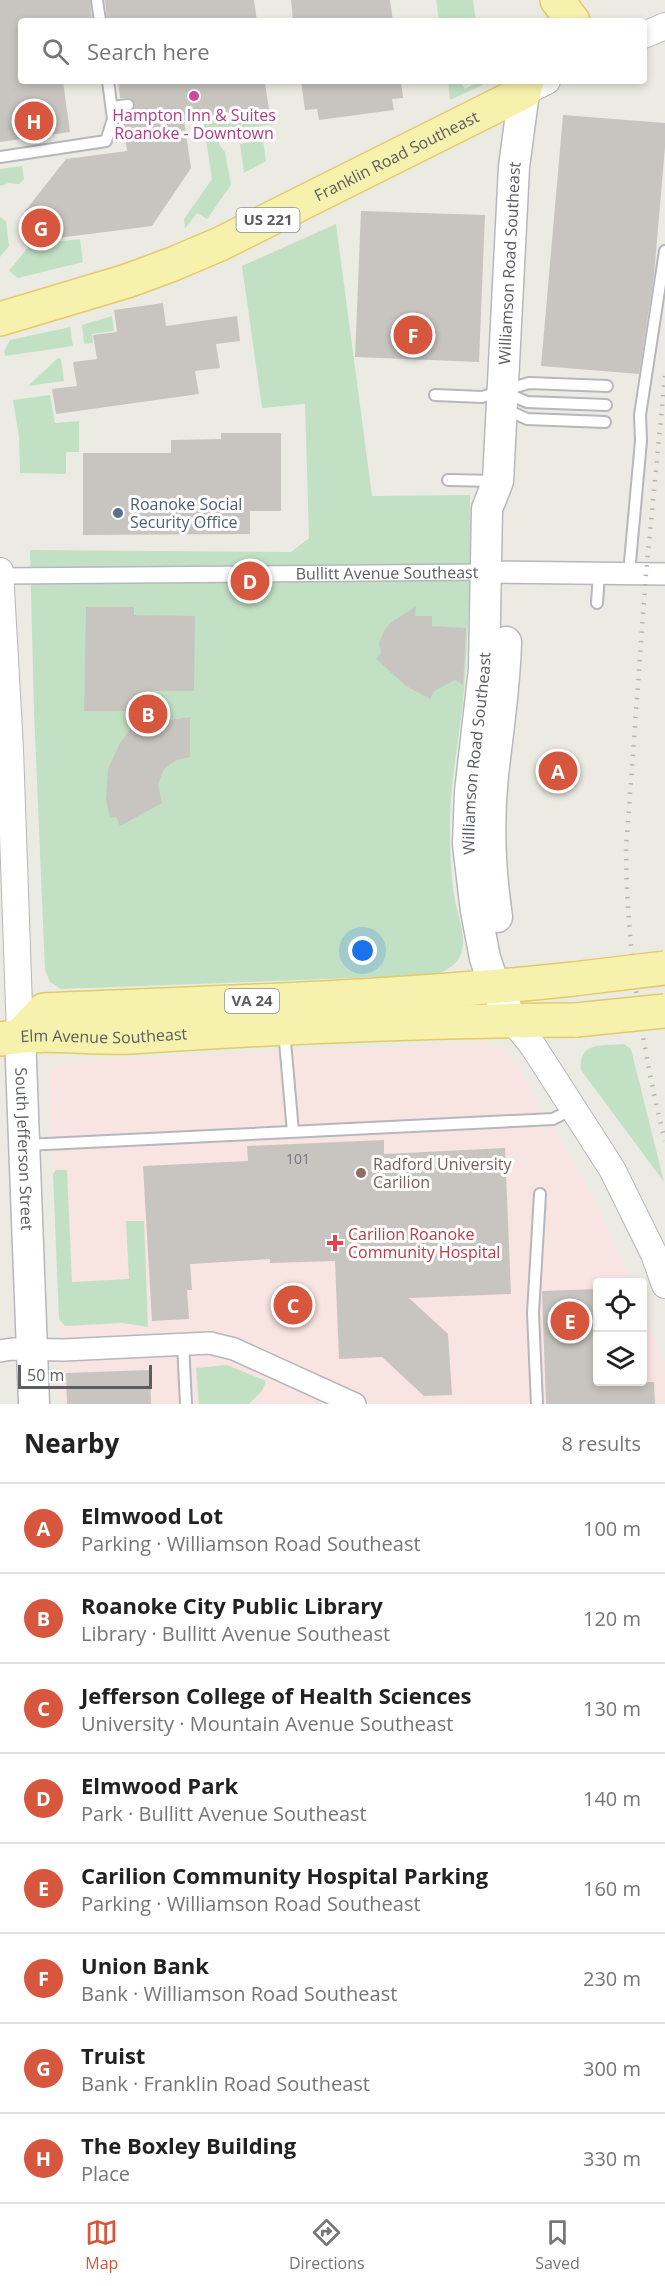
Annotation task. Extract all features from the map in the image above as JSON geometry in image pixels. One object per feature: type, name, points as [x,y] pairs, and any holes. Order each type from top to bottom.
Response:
[{"type":"main road","points":[[540,18],[543,0]]},
{"type":"main road","points":[[557,0],[571,18]]},
{"type":"main road","name":"Franklin Road Southeast","points":[[0,319],[127,281],[211,248],[533,85]]},
{"type":"main road","name":"Williamson Road Southeast","points":[[513,1021],[502,987],[486,963],[478,928],[468,844],[470,792],[496,572],[487,509],[498,482],[514,167],[533,85]]},
{"type":"main road","name":"Elm Avenue Southeast","points":[[10,1037],[44,1010],[389,995],[502,987],[665,968]]},
{"type":"main road","name":"Elm Avenue Southeast","points":[[10,1037],[119,1037],[283,1027],[576,1020],[665,1011]]},
{"type":"main road","name":"South Jefferson Street","points":[[10,1037],[23,1145],[34,1404]]},
{"type":"street","points":[[647,34],[665,26]]},
{"type":"street","name":"Bullitt Avenue Southeast","points":[[1,583],[496,572],[665,574]]},
{"type":"street","name":"South Jefferson Street","points":[[1,583],[11,898],[10,1037]]},
{"type":"street","name":"Williamson Road Southeast","points":[[513,1021],[533,1046],[596,1143],[623,1190],[654,1254],[665,1285]]},
{"type":"street","points":[[0,1351],[210,1343],[234,1349],[355,1404]]},
{"type":"lane","points":[[97,0],[99,18]]},
{"type":"lane","points":[[0,157],[106,141],[113,119],[108,84]]},
{"type":"lane","points":[[112,107],[128,105]]},
{"type":"lane","points":[[629,573],[641,441],[640,415],[665,251]]},
{"type":"lane","points":[[502,399],[529,383],[607,386]]},
{"type":"lane","points":[[435,395],[606,405]]},
{"type":"lane","points":[[502,399],[526,419],[605,422]]},
{"type":"lane","points":[[448,480],[498,482]]},
{"type":"lane","points":[[597,603],[598,573]]},
{"type":"lane","points":[[283,1027],[294,1132]]},
{"type":"lane","points":[[23,1145],[553,1119],[573,1109]]},
{"type":"lane","points":[[537,1404],[533,1313],[540,1194]]},
{"type":"lane","points":[[183,1343],[186,1404]]},
{"type":"shaded area","name":"Carilion Roanoke Community Hospital","points":[[485,1042],[500,1047],[512,1056],[597,1203],[629,1278],[593,1278],[593,1386],[647,1386],[647,1318],[665,1371],[665,1404],[62,1404],[50,1073],[64,1061]]},
{"type":"green space","points":[[436,0],[473,0],[476,18],[439,18]]},
{"type":"green space","points":[[448,84],[462,84],[465,89],[474,84],[485,84],[450,100]]},
{"type":"green space","points":[[272,110],[274,124],[240,129],[230,126],[220,133],[219,144],[225,152],[231,185],[207,219],[197,213],[185,229],[184,219],[212,179],[203,119]]},
{"type":"green space","points":[[263,140],[266,161],[244,173],[240,144]]},
{"type":"green space","points":[[22,166],[24,179],[19,184],[9,183],[0,186],[0,169]]},
{"type":"green space","points":[[0,217],[6,221],[9,246],[0,257]]},
{"type":"green space","points":[[336,224],[372,496],[470,495],[466,667],[450,814],[452,875],[463,934],[461,954],[454,965],[434,975],[61,989],[50,982],[45,970],[30,550],[291,552],[309,538],[305,404],[262,408],[242,266]]},
{"type":"green space","points":[[80,239],[83,262],[18,278],[9,271],[29,246]]},
{"type":"green space","points":[[112,316],[114,331],[92,334],[93,343],[84,344],[82,325]]},
{"type":"green space","points":[[70,327],[73,346],[5,356],[4,351],[10,340]]},
{"type":"green space","points":[[58,358],[61,358],[64,381],[28,386]]},
{"type":"green space","points":[[50,395],[55,423],[79,421],[79,452],[66,452],[66,474],[20,473],[19,437],[13,400]]},
{"type":"green space","points":[[624,1044],[631,1049],[664,1182],[581,1070],[583,1054],[587,1050],[600,1045]]},
{"type":"green space","points":[[56,1170],[67,1170],[72,1282],[129,1279],[126,1221],[144,1221],[148,1327],[122,1323],[65,1326],[59,1319],[53,1174]]},
{"type":"green space","points":[[227,1365],[266,1381],[262,1391],[249,1404],[199,1404],[196,1368]]},
{"type":"building","points":[[0,0],[90,0],[92,18],[18,18],[18,84],[63,84],[70,132],[0,142]]},
{"type":"building","points":[[105,0],[254,0],[257,18],[107,18]]},
{"type":"building","points":[[291,0],[390,0],[393,18],[293,18]]},
{"type":"building","points":[[118,84],[265,84],[269,109],[184,120],[191,168],[152,226],[27,242],[22,215],[66,159],[127,151],[122,113],[132,111],[135,104],[130,98],[120,98]]},
{"type":"building","points":[[301,84],[401,84],[403,98],[392,99],[394,110],[319,120],[317,109],[305,110]]},
{"type":"building","points":[[563,115],[665,123],[654,275],[639,374],[541,366]]},
{"type":"building","points":[[361,211],[485,215],[479,362],[355,357]]},
{"type":"building","points":[[163,303],[166,326],[237,316],[240,341],[216,344],[220,368],[195,371],[199,394],[56,414],[52,389],[77,386],[73,362],[97,359],[93,335],[117,332],[114,310]]},
{"type":"building","points":[[221,433],[281,433],[281,511],[250,511],[250,534],[83,535],[83,453],[171,453],[171,440],[221,439]]},
{"type":"building","points":[[416,606],[415,616],[432,616],[432,626],[466,628],[463,685],[455,680],[434,691],[430,699],[406,686],[376,659],[381,653],[379,643],[389,624]]},
{"type":"building","points":[[86,607],[134,607],[134,615],[195,616],[194,691],[147,691],[164,721],[190,717],[190,757],[176,760],[164,769],[158,784],[162,803],[120,826],[116,817],[110,818],[106,800],[108,769],[120,743],[143,711],[84,711]]},
{"type":"building","points":[[384,1140],[384,1154],[505,1148],[511,1294],[409,1298],[448,1334],[452,1395],[424,1396],[382,1357],[339,1359],[335,1261],[270,1263],[270,1259],[190,1264],[192,1290],[187,1290],[189,1319],[152,1321],[143,1166],[248,1161],[247,1146]]},
{"type":"building","points":[[593,1289],[593,1386],[647,1386],[647,1382],[654,1382],[655,1404],[546,1404],[542,1291]]},
{"type":"building","points":[[150,1370],[151,1404],[67,1404],[66,1373]]},
{"type":"railway","points":[[665,376],[646,574],[626,849],[632,960],[642,1033],[665,1141]]},
{"type":"place","name":"Hampton Inn & Suites Roanoke - Downtown","points":[[194,96]]},
{"type":"place","name":"The Boxley Building","points":[[34,121]]},
{"type":"place","name":"Truist","points":[[41,228]]},
{"type":"place","name":"Union Bank","points":[[413,335]]},
{"type":"place","name":"Roanoke Social Security Office","points":[[118,513]]},
{"type":"place","name":"Elmwood Park","points":[[250,581]]},
{"type":"place","name":"Roanoke City Public Library","points":[[148,714]]},
{"type":"place","name":"Elmwood Lot","points":[[558,771]]},
{"type":"place","name":"Radford University Carilion","points":[[361,1173]]},
{"type":"place","name":"Carilion Roanoke Community Hospital","points":[[335,1243]]},
{"type":"place","name":"Jefferson College of Health Sciences","points":[[293,1305]]},
{"type":"place","name":"Carilion Community Hospital Parking","points":[[570,1321]]}]
